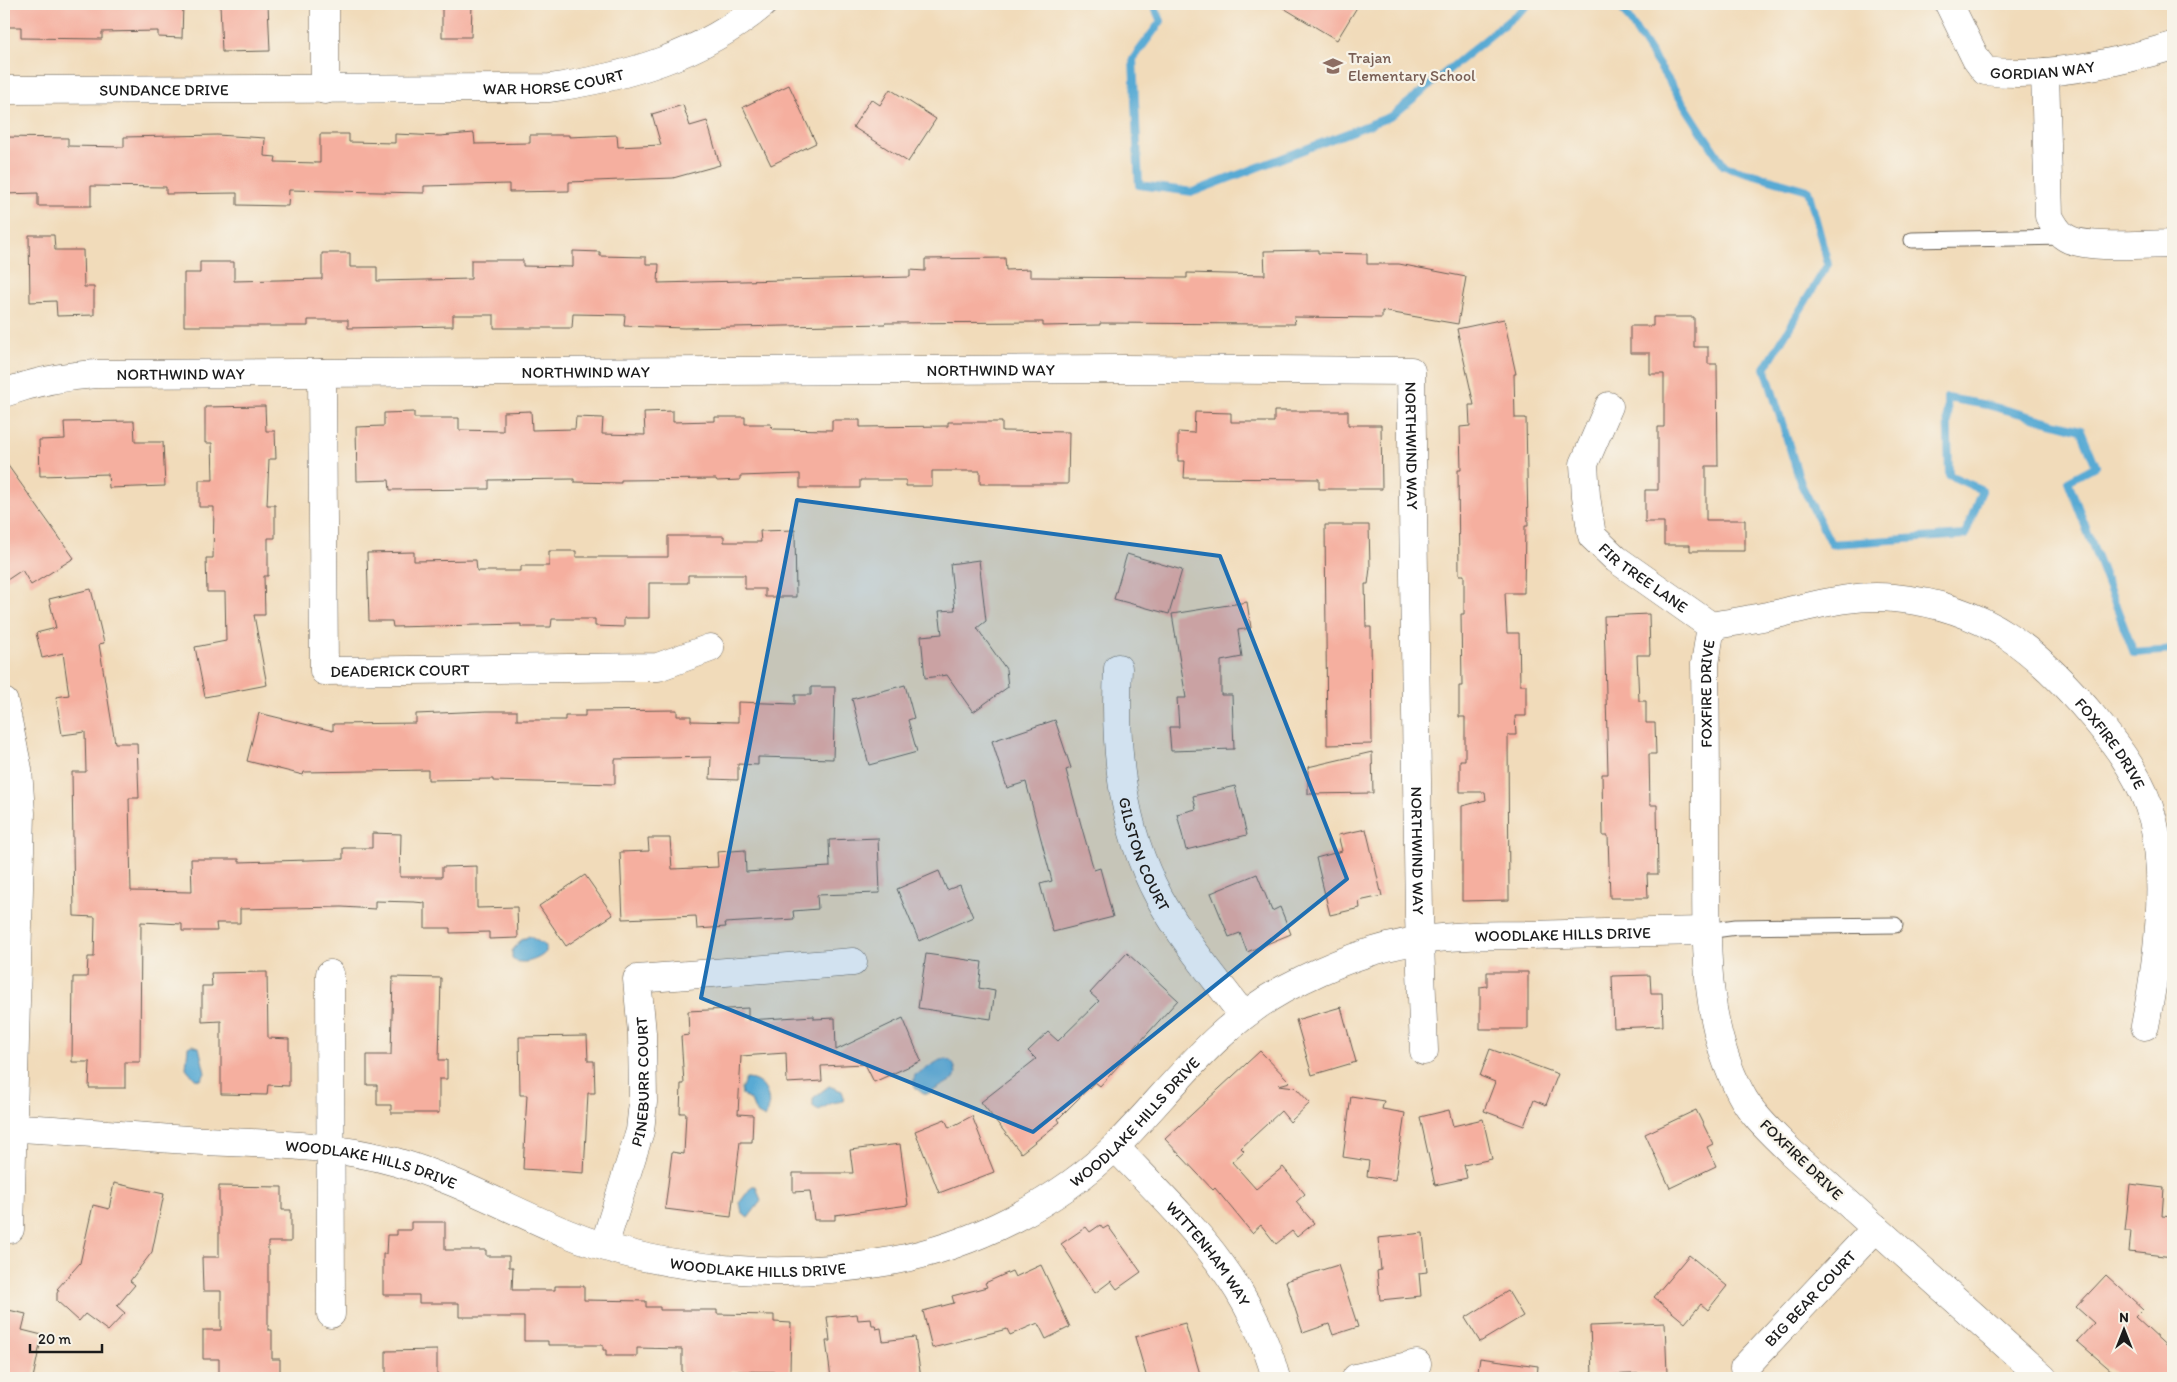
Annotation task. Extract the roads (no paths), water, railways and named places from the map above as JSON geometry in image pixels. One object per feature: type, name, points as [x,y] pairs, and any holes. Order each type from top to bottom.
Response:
[{"type":"street","points":[[324,4],[325,90]]},
{"type":"street","name":"WAR HORSE COURT","points":[[325,90],[550,88],[596,82],[641,70],[690,50],[731,27],[763,4]]},
{"type":"street","name":"GORDIAN WAY","points":[[1950,4],[1976,60],[1985,71],[2003,74],[2045,72],[2127,60],[2173,46]]},
{"type":"street","points":[[2045,72],[2049,216],[2055,228],[2065,238],[2085,244],[2173,244]]},
{"type":"street","name":"SUNDANCE DRIVE","points":[[4,90],[325,90]]},
{"type":"street","name":"NORTHWIND WAY","points":[[4,394],[27,384],[67,376],[1124,369],[1411,371],[1420,940]]},
{"type":"street","name":"DEADERICK COURT","points":[[322,373],[324,671],[658,667],[710,648]]},
{"type":"street","name":"FIR TREE LANE","points":[[1609,406],[1584,464],[1586,496],[1592,536],[1616,559],[1711,626]]},
{"type":"street","name":"FOXFIRE DRIVE","points":[[2044,1378],[1764,1125],[1740,1093],[1724,1056],[1714,1018],[1706,931],[1705,664],[1711,626],[1788,612],[1818,603],[1853,598],[1893,598],[1937,605],[1974,618],[2010,636],[2045,663],[2067,686],[2121,751],[2139,781],[2152,818],[2160,863],[2156,970],[2145,1026]]},
{"type":"street","name":"GILSTON COURT","points":[[1118,668],[1115,720],[1119,767],[1140,855],[1159,896],[1178,929],[1243,1015]]},
{"type":"street","points":[[4,702],[11,769],[21,813],[9,1127],[10,1230]]},
{"type":"street","name":"WOODLAKE HILLS DRIVE","points":[[9,1127],[330,1148],[395,1162],[453,1181],[566,1233],[604,1246],[658,1260],[710,1267],[791,1270],[840,1268],[896,1260],[950,1245],[1024,1212],[1072,1182],[1115,1147],[1190,1064],[1243,1015],[1282,990],[1325,968],[1358,956],[1420,940],[1473,936],[1706,931]]},
{"type":"street","points":[[1420,940],[1424,1051]]},
{"type":"street","name":"PINEBURR COURT","points":[[604,1246],[640,1131],[643,1102],[642,1033],[637,979],[853,962]]},
{"type":"street","points":[[330,974],[331,1314]]},
{"type":"street","name":"WITTENHAM WAY","points":[[1115,1147],[1206,1244],[1233,1279],[1254,1317],[1269,1353],[1276,1378]]},
{"type":"street","name":"BIG BEAR COURT","points":[[1744,1368],[1876,1228]]},
{"type":"street","points":[[1356,1378],[1417,1364]]},
{"type":"lane","points":[[1912,240],[2065,238]]},
{"type":"lane","points":[[1706,931],[1736,927],[1895,925]]},
{"type":"water","points":[[529,936],[546,946],[546,952],[530,961],[520,962],[512,959],[512,951],[520,941]]},
{"type":"water","points":[[192,1045],[199,1047],[205,1073],[201,1080],[195,1079],[186,1068],[188,1047]]},
{"type":"water","points":[[947,1059],[955,1067],[954,1079],[927,1094],[918,1090],[914,1085],[915,1075],[940,1060]]},
{"type":"water","points":[[746,1079],[759,1083],[766,1092],[769,1105],[765,1118],[756,1113],[751,1101],[742,1095],[741,1089]]},
{"type":"water","points":[[829,1086],[842,1091],[843,1101],[832,1103],[819,1110],[813,1107],[813,1098]]},
{"type":"water","points":[[752,1186],[756,1186],[761,1201],[748,1218],[742,1213],[740,1202]]},
{"type":"waterway","points":[[1153,4],[1161,21],[1133,59],[1139,185],[1193,192],[1392,116],[1529,4]]},
{"type":"waterway","points":[[1619,4],[1724,166],[1808,190],[1828,264],[1765,368],[1801,484],[1831,544],[1965,535],[1982,490],[1949,475],[1947,398],[1987,405],[2081,430],[2096,466],[2068,481],[2134,653],[2173,650]]},
{"type":"place","name":"Trajan Elementary School","points":[[1333,66]]}]
